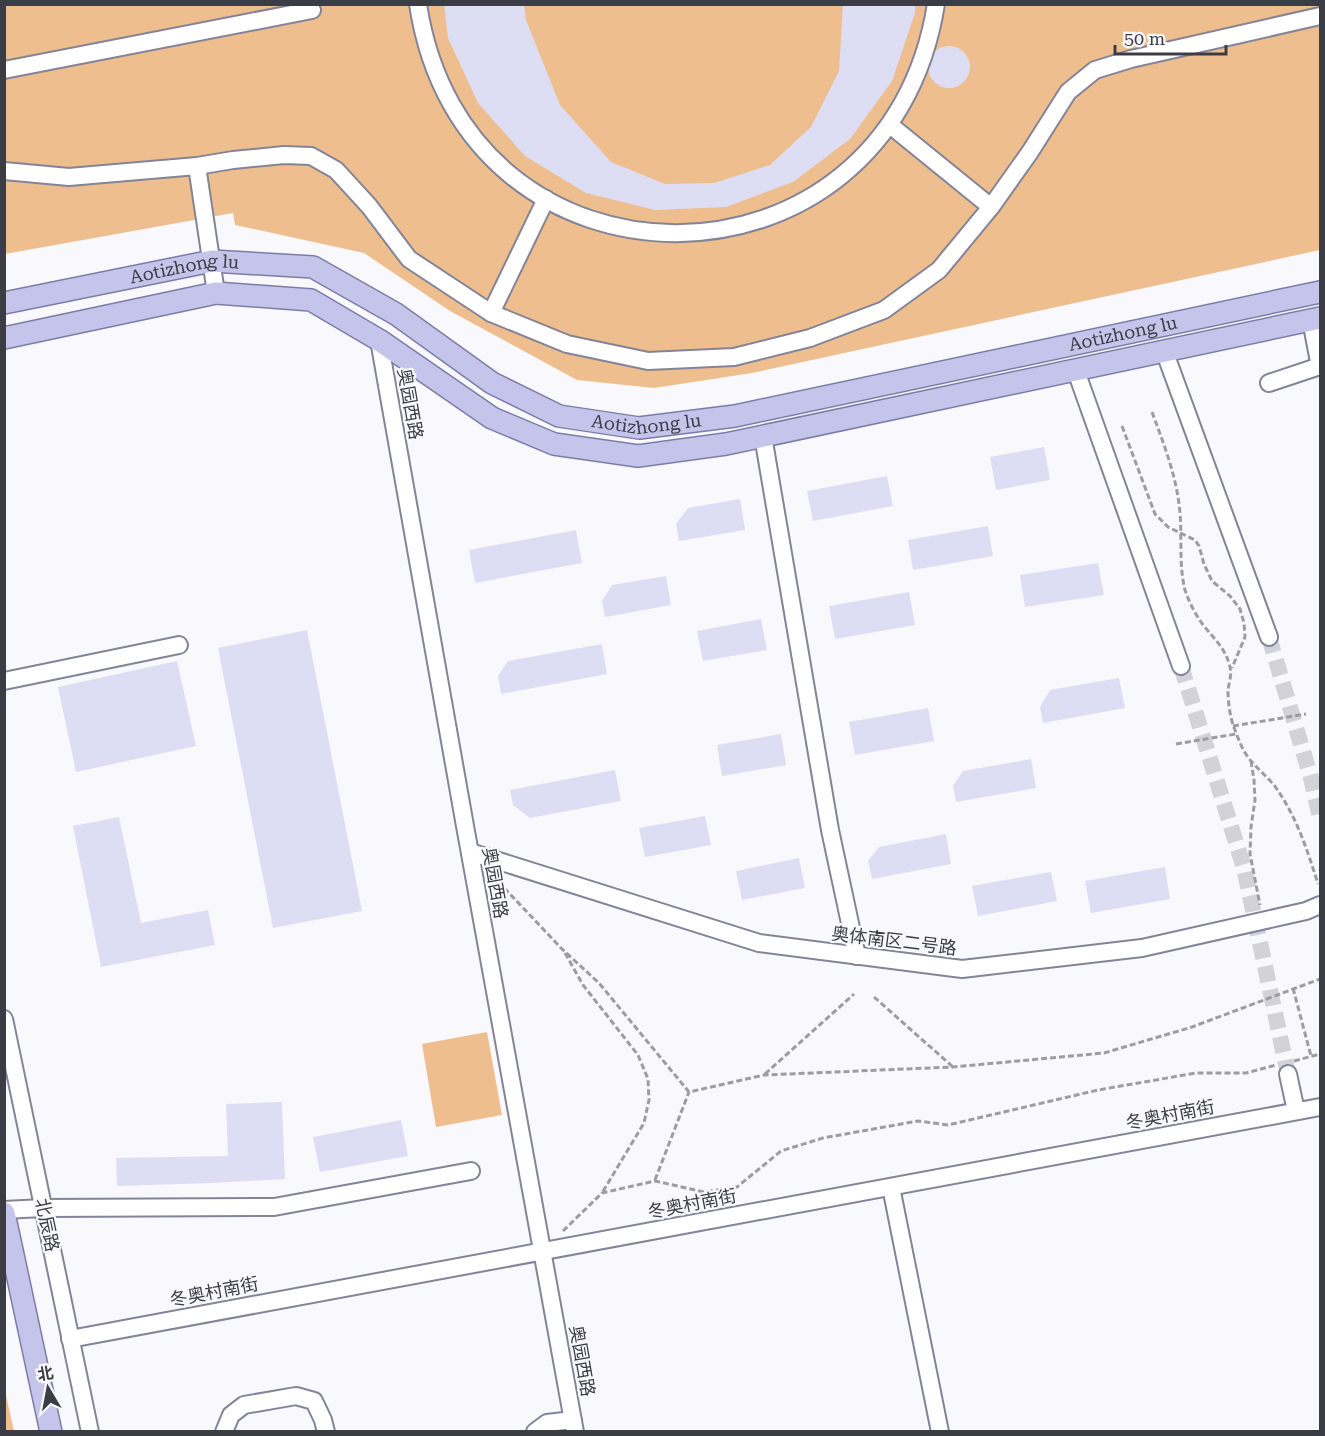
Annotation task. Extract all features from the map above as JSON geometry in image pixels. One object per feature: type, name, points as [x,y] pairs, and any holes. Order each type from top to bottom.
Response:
[{"type":"main road","name":"Aotizhong lu","points":[[4,303],[212,261],[313,267],[396,314],[492,383],[559,416],[639,429],[735,416],[1320,292]]},
{"type":"main road","name":"Aotizhong lu","points":[[4,338],[216,293],[311,300],[379,340],[492,418],[554,444],[638,456],[726,444],[1165,353],[1316,319]]},
{"type":"main road","points":[[4,1211],[51,1431]]},
{"type":"street","points":[[418,4],[430,59],[442,88],[457,115],[475,140],[496,162],[546,200],[581,216],[629,230],[658,234],[718,231],[747,225],[784,211],[827,187],[850,169],[890,124],[912,87],[927,46],[936,4]]},
{"type":"street","points":[[4,70],[312,10]]},
{"type":"street","points":[[4,171],[69,177],[196,166],[233,159],[284,155],[311,156],[336,170],[369,206],[409,259],[490,313],[567,344],[648,360],[734,357],[810,338],[884,309],[939,270],[990,207],[1030,152],[1068,92],[1095,70],[1131,59],[1320,16]]},
{"type":"street","points":[[890,124],[990,207]]},
{"type":"street","points":[[196,166],[216,293]]},
{"type":"street","points":[[490,313],[546,200]]},
{"type":"street","points":[[1269,382],[1320,367],[1316,319]]},
{"type":"street","name":"奥园西路","points":[[379,340],[574,1426]]},
{"type":"street","points":[[1165,353],[1269,637]]},
{"type":"street","points":[[1076,371],[1181,666]]},
{"type":"street","points":[[763,436],[830,830],[857,956]]},
{"type":"street","points":[[4,681],[179,645]]},
{"type":"street","name":"奥体南区二号路","points":[[470,852],[759,943],[962,969],[1142,948],[1306,911],[1320,905]]},
{"type":"street","name":"北辰路","points":[[4,1019],[90,1431]]},
{"type":"street","points":[[1286,1067],[1296,1111]]},
{"type":"street","name":"冬奥村南街","points":[[70,1339],[1320,1107]]},
{"type":"street","points":[[4,1211],[44,1208],[274,1207],[471,1171]]},
{"type":"street","points":[[891,1186],[940,1431]]},
{"type":"street","points":[[224,1431],[231,1416],[244,1405],[296,1395],[314,1401],[326,1431]]},
{"type":"street","points":[[535,1431],[547,1424],[574,1426]]},
{"type":"path","points":[[1152,412],[1166,451],[1179,501],[1182,525],[1182,570],[1186,592],[1204,626],[1216,638],[1231,670]]},
{"type":"path","points":[[1122,426],[1155,514],[1168,527],[1195,540],[1212,581],[1230,596],[1240,609],[1245,637],[1231,670],[1228,692],[1233,726],[1251,761],[1274,785],[1288,807],[1301,832],[1318,884]]},
{"type":"path","points":[[1233,726],[1306,714]]},
{"type":"path","points":[[1176,744],[1236,734]]},
{"type":"path","points":[[1251,761],[1255,800],[1250,854],[1260,905]]},
{"type":"path","points":[[470,852],[562,949],[599,983],[689,1092]]},
{"type":"path","points":[[542,1251],[602,1193],[644,1123],[650,1100],[648,1079],[638,1055],[583,985],[562,949]]},
{"type":"path","points":[[689,1092],[764,1075],[953,1067],[1104,1053],[1192,1027],[1320,979]]},
{"type":"path","points":[[1293,988],[1311,1056]]},
{"type":"path","points":[[764,1075],[854,994]]},
{"type":"path","points":[[874,997],[953,1067]]},
{"type":"path","points":[[602,1193],[655,1181],[704,1192],[737,1187],[781,1151],[823,1138],[918,1121],[948,1125],[1098,1090],[1196,1073],[1246,1073],[1286,1067],[1320,1054]]},
{"type":"path","points":[[655,1181],[689,1092]]},
{"type":"shaded area","points":[[5,5],[1320,5],[1320,250],[752,373],[654,388],[577,380],[450,311],[364,253],[235,225],[233,213],[5,254]]},
{"type":"shaded area","points":[[487,1032],[502,1115],[436,1127],[422,1044]]},
{"type":"shaded area","points":[[5,1391],[14,1431],[5,1431]]},
{"type":"building","points":[[444,4],[524,4],[526,20],[560,105],[611,162],[665,184],[714,183],[770,165],[811,127],[839,71],[843,4],[915,4],[915,13],[892,81],[850,139],[793,182],[726,207],[655,210],[586,193],[525,156],[478,103],[448,38]]},
{"type":"building","points":[[949,46],[957,47],[964,52],[969,59],[969,75],[964,82],[957,87],[949,88],[941,87],[934,82],[929,75],[928,67],[929,59],[934,52],[941,47]]},
{"type":"building","points":[[1044,447],[1050,480],[996,490],[990,457]]},
{"type":"building","points":[[887,476],[893,506],[813,521],[807,491]]},
{"type":"building","points":[[740,499],[745,530],[679,541],[676,524],[688,508]]},
{"type":"building","points":[[988,526],[993,556],[913,570],[908,540]]},
{"type":"building","points":[[576,530],[582,563],[475,583],[469,550]]},
{"type":"building","points":[[1098,563],[1104,595],[1025,607],[1020,575]]},
{"type":"building","points":[[666,576],[671,605],[605,617],[602,601],[612,585]]},
{"type":"building","points":[[909,592],[915,625],[835,639],[829,606]]},
{"type":"building","points":[[761,619],[767,650],[703,661],[697,631]]},
{"type":"building","points":[[307,630],[362,911],[273,928],[218,648]]},
{"type":"building","points":[[602,644],[607,674],[501,694],[498,676],[508,661]]},
{"type":"building","points":[[177,661],[196,746],[76,772],[58,687]]},
{"type":"building","points":[[1119,678],[1125,708],[1043,723],[1040,707],[1050,690]]},
{"type":"building","points":[[928,708],[934,741],[855,755],[849,722]]},
{"type":"building","points":[[781,734],[786,765],[722,776],[717,745]]},
{"type":"building","points":[[1031,759],[1036,788],[956,802],[953,786],[963,771]]},
{"type":"building","points":[[615,770],[621,801],[530,818],[513,805],[510,790]]},
{"type":"building","points":[[705,816],[711,845],[645,857],[639,828]]},
{"type":"building","points":[[119,817],[141,923],[208,910],[215,945],[101,967],[73,826]]},
{"type":"building","points":[[946,834],[951,864],[872,879],[868,861],[879,847]]},
{"type":"building","points":[[799,858],[805,888],[742,900],[736,871]]},
{"type":"building","points":[[1165,867],[1170,899],[1091,913],[1085,881]]},
{"type":"building","points":[[1051,872],[1057,901],[978,916],[972,886]]},
{"type":"building","points":[[282,1102],[285,1179],[117,1186],[116,1158],[228,1156],[226,1104]]},
{"type":"building","points":[[401,1120],[408,1156],[320,1172],[313,1137]]},
{"type":"tunnel","points":[[1269,637],[1311,778],[1320,817]]},
{"type":"tunnel","points":[[1181,666],[1244,868],[1288,1074]]}]
